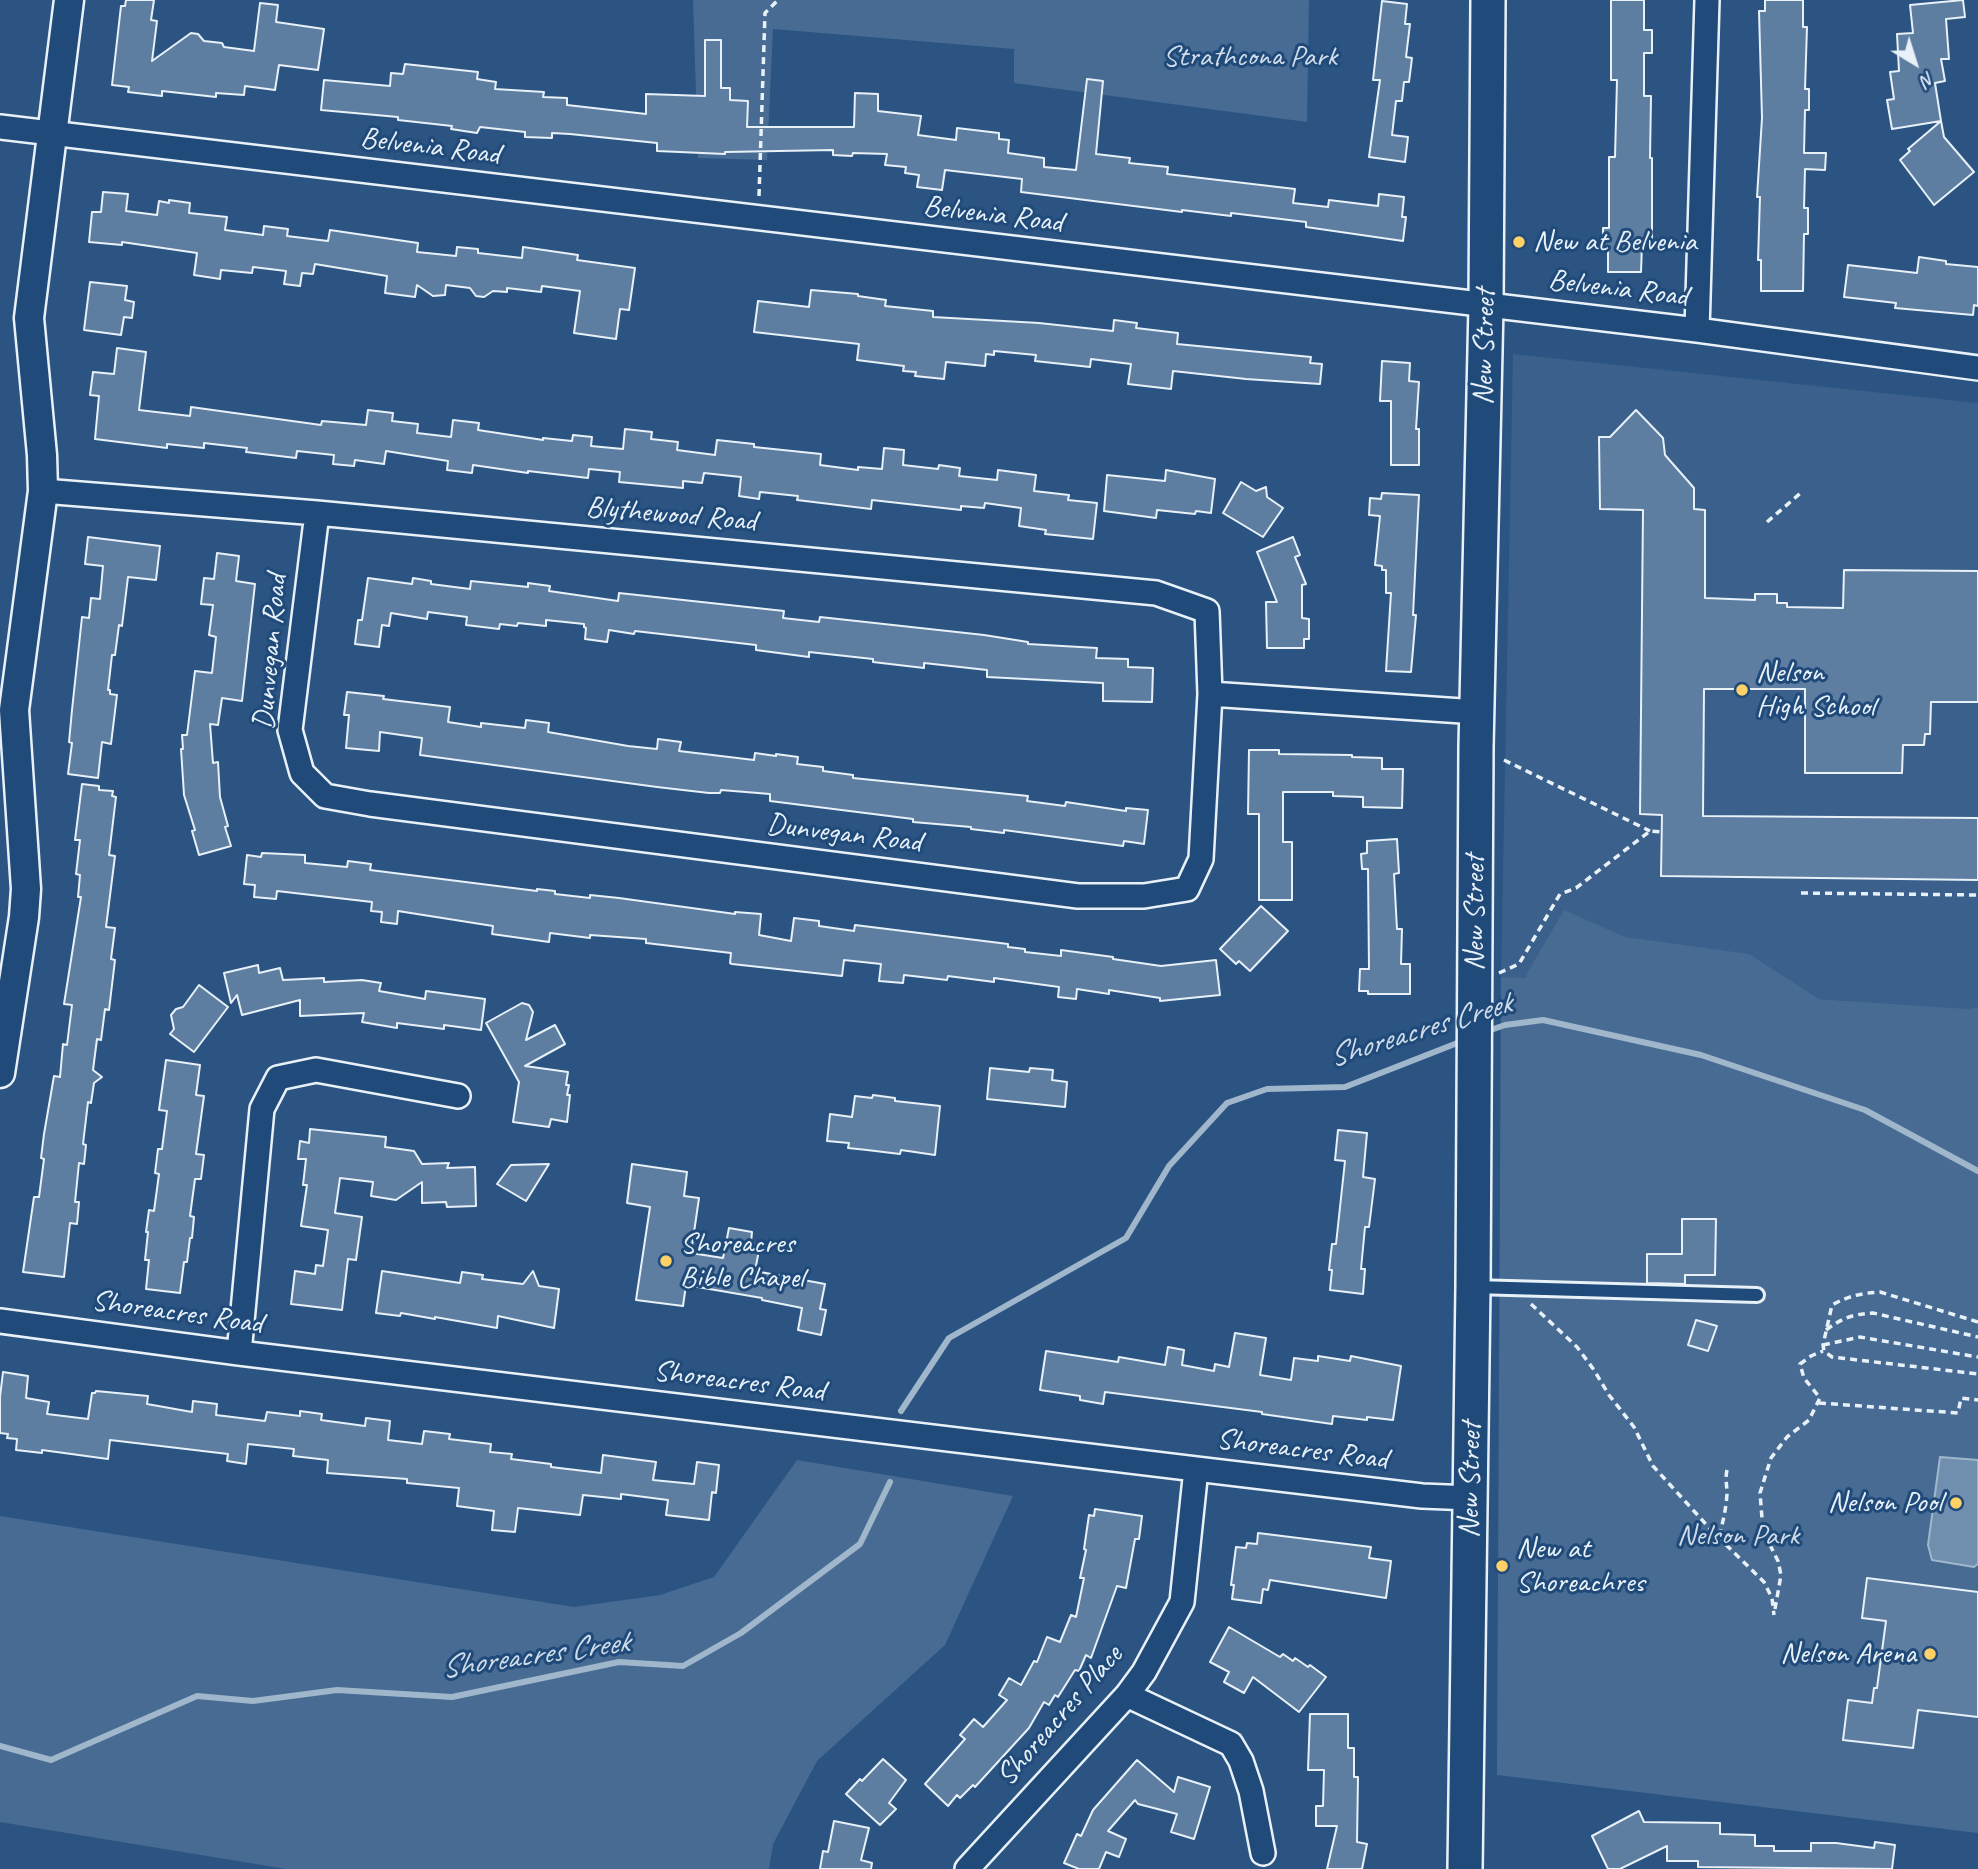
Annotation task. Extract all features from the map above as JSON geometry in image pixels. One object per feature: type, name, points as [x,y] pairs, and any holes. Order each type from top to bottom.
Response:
[{"type":"main road","name":"New Street","points":[[1465,1869],[1471,1498],[1476,747],[1486,306],[1488,0]]},
{"type":"street","points":[[0,1073],[25,903],[7,709],[43,491],[29,318],[69,0]]},
{"type":"street","points":[[1697,330],[1707,0]]},
{"type":"street","name":"Belvenia Road","points":[[0,127],[1697,330],[1978,368]]},
{"type":"street","name":"Blythewood Road","points":[[43,491],[317,513],[1156,593],[1207,611],[1210,694]]},
{"type":"street","name":"Dunvegan Road","points":[[317,513],[290,730],[302,773],[325,796],[1078,896],[1144,896],[1187,889],[1201,859],[1210,694]]},
{"type":"street","points":[[1210,694],[1477,712]]},
{"type":"street","points":[[239,1353],[262,1109],[278,1077],[316,1070],[458,1096]]},
{"type":"street","name":"Shoreacres Road","points":[[0,1321],[239,1353],[1196,1469],[1422,1496],[1471,1498]]},
{"type":"street","name":"Shoreacres Place","points":[[967,1869],[1127,1695],[1144,1672],[1182,1602],[1196,1469]]},
{"type":"street","points":[[1127,1695],[1231,1744],[1241,1761],[1251,1791],[1263,1853]]},
{"type":"lane","points":[[1473,1287],[1757,1295]]},
{"type":"path","points":[[758,219],[765,13],[778,0]]},
{"type":"path","points":[[1767,522],[1803,491]]},
{"type":"path","points":[[1476,747],[1650,831],[1662,832]]},
{"type":"path","points":[[1475,996],[1519,964],[1560,894],[1576,888],[1650,831]]},
{"type":"path","points":[[1801,893],[1978,895]]},
{"type":"path","points":[[1978,1322],[1880,1292],[1846,1297],[1832,1305],[1823,1345],[1824,1351],[1832,1357],[1978,1374]]},
{"type":"path","points":[[1522,1303],[1530,1303],[1577,1348],[1634,1427],[1653,1466],[1703,1522],[1765,1582],[1772,1598],[1774,1615],[1781,1575],[1778,1561],[1763,1531],[1760,1493],[1771,1458],[1787,1437],[1809,1420],[1819,1403],[1820,1398],[1804,1378],[1800,1364],[1824,1351]]},
{"type":"path","points":[[1826,1330],[1842,1318],[1872,1313],[1978,1337]]},
{"type":"path","points":[[1823,1345],[1860,1337],[1978,1357]]},
{"type":"path","points":[[1819,1403],[1958,1413],[1961,1398],[1978,1400]]},
{"type":"path","points":[[1719,1536],[1725,1515],[1727,1470]]},
{"type":"shaded area","name":"Nelson High School","points":[[1513,354],[1978,403],[1978,1010],[1501,977]]},
{"type":"shaded area","name":"Nelson Pool","points":[[1940,1457],[1978,1460],[1978,1564],[1974,1567],[1932,1560],[1928,1545]]},
{"type":"green space","name":"Strathcona Park","points":[[693,0],[1309,0],[1307,122],[1014,83],[1014,49],[773,29],[767,160],[698,158]]},
{"type":"green space","name":"Nelson Park","points":[[1564,910],[1625,937],[1749,954],[1819,999],[1969,1009],[1978,1007],[1978,1833],[1497,1775],[1501,977],[1527,978],[1526,975]]},
{"type":"green space","points":[[797,1460],[1013,1496],[945,1645],[817,1761],[773,1844],[769,1869],[286,1869],[0,1822],[0,1516],[574,1607],[660,1595],[714,1577]]},
{"type":"building","points":[[126,0],[154,0],[151,20],[157,21],[152,61],[191,33],[198,34],[204,41],[222,43],[224,47],[254,51],[260,3],[278,5],[276,22],[324,29],[318,70],[279,65],[275,90],[245,86],[244,95],[216,93],[216,97],[162,91],[162,96],[128,92],[129,87],[112,85],[121,6],[125,6]]},
{"type":"building","points":[[1611,0],[1644,0],[1644,30],[1652,30],[1652,53],[1644,53],[1644,96],[1651,96],[1652,245],[1642,245],[1641,272],[1608,272],[1608,245],[1603,245],[1603,228],[1609,228],[1609,157],[1615,157],[1617,80],[1611,80]]},
{"type":"building","points":[[1765,0],[1803,0],[1803,27],[1807,27],[1805,89],[1809,89],[1809,110],[1805,110],[1804,153],[1826,153],[1825,170],[1805,169],[1804,208],[1808,208],[1808,234],[1804,234],[1803,291],[1761,291],[1761,260],[1758,260],[1760,197],[1757,197],[1762,118],[1759,11],[1765,11]]},
{"type":"building","points":[[1963,0],[1965,17],[1946,19],[1949,59],[1941,59],[1945,81],[1935,83],[1941,121],[1892,129],[1887,100],[1894,99],[1890,72],[1899,71],[1897,34],[1913,33],[1910,5]]},
{"type":"building","points":[[1382,1],[1407,4],[1405,24],[1410,24],[1406,57],[1412,58],[1409,82],[1404,82],[1402,101],[1396,101],[1392,135],[1408,137],[1405,162],[1369,157],[1380,80],[1373,80]]},
{"type":"building","points":[[705,40],[721,40],[721,88],[730,88],[730,100],[748,101],[747,127],[854,127],[855,93],[878,94],[878,111],[921,116],[918,135],[956,140],[957,128],[999,133],[999,139],[1009,140],[1008,153],[1044,158],[1044,167],[1076,170],[1087,79],[1103,81],[1096,154],[1130,158],[1129,163],[1168,167],[1167,174],[1295,189],[1293,203],[1328,207],[1329,200],[1378,206],[1379,194],[1404,197],[1402,217],[1406,217],[1403,241],[1306,227],[1306,222],[1231,213],[1231,216],[1182,212],[1021,192],[1022,179],[945,170],[942,190],[917,187],[919,175],[905,173],[906,167],[885,165],[887,154],[833,155],[833,150],[725,154],[657,151],[657,143],[552,133],[552,138],[525,137],[525,132],[480,127],[477,133],[451,129],[452,126],[398,120],[398,117],[321,110],[324,80],[390,86],[391,73],[403,74],[405,64],[478,72],[477,79],[496,82],[495,89],[544,92],[543,97],[567,98],[567,105],[646,114],[646,94],[705,96]]},
{"type":"building","points":[[1941,121],[1944,137],[1974,172],[1934,205],[1900,160],[1910,151],[1908,149]]},
{"type":"building","points":[[103,192],[128,194],[126,211],[157,215],[159,201],[190,203],[189,213],[227,217],[225,230],[263,235],[264,226],[288,229],[287,236],[328,241],[330,230],[418,243],[417,252],[456,256],[457,247],[478,249],[478,253],[522,258],[523,247],[578,255],[577,260],[635,268],[629,310],[620,309],[616,339],[574,333],[580,291],[542,286],[541,292],[507,288],[507,292],[493,291],[484,297],[476,296],[470,288],[446,285],[445,295],[433,296],[417,285],[415,297],[385,293],[387,276],[315,264],[313,274],[302,273],[300,286],[284,284],[286,271],[253,267],[252,273],[221,270],[220,279],[194,275],[197,253],[122,242],[122,245],[89,242],[92,212],[101,212]]},
{"type":"building","points":[[1919,257],[1946,261],[1946,264],[1978,267],[1978,306],[1974,305],[1973,315],[1895,308],[1896,303],[1844,297],[1848,265],[1917,273]]},
{"type":"building","points":[[90,282],[127,286],[125,300],[134,302],[132,318],[124,317],[121,335],[84,330]]},
{"type":"building","points":[[811,290],[858,294],[886,300],[885,306],[933,311],[933,317],[1039,323],[1113,331],[1114,320],[1137,323],[1136,328],[1178,333],[1177,344],[1311,357],[1310,363],[1322,364],[1320,384],[1173,371],[1171,389],[1128,384],[1131,364],[1091,359],[1090,367],[1035,361],[1036,355],[994,351],[994,355],[986,354],[985,366],[946,362],[944,379],[915,376],[916,372],[903,371],[904,366],[857,360],[859,344],[754,332],[758,301],[809,307]]},
{"type":"building","points":[[117,348],[146,352],[139,410],[190,416],[191,407],[321,425],[322,421],[366,425],[368,410],[393,413],[392,421],[418,424],[417,433],[451,437],[453,420],[479,423],[478,430],[543,440],[572,441],[573,435],[592,437],[591,446],[623,449],[625,429],[652,432],[651,439],[678,442],[677,450],[715,455],[717,440],[754,444],[754,447],[821,454],[820,465],[858,470],[858,467],[882,469],[884,448],[904,450],[903,465],[938,469],[939,465],[960,468],[959,476],[997,480],[998,470],[1036,475],[1034,491],[1069,495],[1068,500],[1097,503],[1093,539],[1045,534],[1046,530],[1019,526],[1021,508],[985,503],[984,508],[961,506],[961,510],[872,500],[871,509],[797,500],[798,496],[760,492],[759,499],[739,496],[741,477],[704,473],[702,483],[683,481],[683,488],[619,482],[620,472],[589,469],[588,478],[473,465],[472,473],[447,470],[448,461],[386,451],[384,464],[355,460],[354,466],[333,464],[334,455],[297,451],[296,458],[246,452],[247,448],[204,443],[204,448],[167,444],[167,448],[95,439],[99,396],[90,395],[93,372],[114,374]]},
{"type":"building","points":[[1382,361],[1410,363],[1409,381],[1419,382],[1416,429],[1419,429],[1419,465],[1391,465],[1391,401],[1380,401]]},
{"type":"building","points":[[1636,410],[1663,438],[1665,455],[1694,488],[1694,509],[1705,510],[1705,598],[1755,600],[1755,594],[1777,594],[1777,603],[1787,603],[1787,607],[1843,608],[1844,570],[1978,571],[1978,702],[1931,702],[1930,734],[1925,734],[1924,745],[1903,745],[1902,773],[1805,773],[1805,689],[1704,689],[1703,816],[1978,818],[1978,880],[1661,876],[1662,815],[1640,814],[1643,510],[1600,509],[1599,437],[1610,437]]},
{"type":"building","points":[[1166,470],[1215,479],[1211,513],[1157,510],[1156,518],[1104,511],[1107,475],[1165,481]]},
{"type":"building","points":[[1241,482],[1256,491],[1266,487],[1267,497],[1283,508],[1263,537],[1223,513]]},
{"type":"building","points":[[1382,493],[1419,495],[1413,615],[1416,615],[1411,672],[1386,671],[1391,593],[1386,593],[1386,570],[1375,565],[1380,516],[1369,515],[1370,498],[1381,499]]},
{"type":"building","points":[[88,537],[160,546],[156,580],[128,577],[122,626],[119,625],[115,655],[112,655],[108,690],[110,694],[117,695],[111,744],[102,742],[98,778],[68,774],[82,617],[89,618],[91,598],[100,599],[103,566],[85,564]]},
{"type":"building","points":[[1293,537],[1300,555],[1295,557],[1306,584],[1302,585],[1302,618],[1309,619],[1309,639],[1304,639],[1304,648],[1267,648],[1266,602],[1277,602],[1257,552]]},
{"type":"building","points":[[217,553],[239,556],[236,581],[255,584],[242,701],[222,698],[218,725],[210,724],[213,763],[218,762],[220,797],[231,846],[199,855],[192,831],[195,830],[184,795],[181,749],[182,735],[187,735],[195,671],[212,673],[216,637],[209,635],[213,605],[201,604],[204,578],[214,579]]},
{"type":"building","points":[[368,578],[412,584],[413,578],[431,581],[431,584],[470,589],[471,581],[528,587],[528,583],[550,586],[549,591],[618,601],[619,593],[784,611],[783,618],[819,622],[820,617],[984,635],[1028,644],[1097,648],[1096,658],[1128,659],[1128,667],[1153,668],[1152,702],[1103,701],[1103,683],[987,677],[987,670],[924,663],[924,668],[809,652],[809,657],[756,650],[756,645],[635,631],[634,634],[609,630],[607,642],[585,639],[584,624],[546,620],[546,626],[500,624],[499,629],[466,625],[467,617],[428,612],[427,619],[391,613],[389,626],[382,625],[379,647],[355,644],[358,620],[362,620]]},
{"type":"building","points":[[347,692],[450,707],[448,722],[481,727],[481,723],[525,728],[526,720],[549,723],[548,732],[628,746],[657,749],[658,739],[681,742],[679,751],[754,760],[755,753],[798,757],[797,764],[823,767],[823,771],[853,775],[853,778],[1028,796],[1027,801],[1065,806],[1066,802],[1126,811],[1126,808],[1148,810],[1144,844],[1124,841],[1123,846],[1004,830],[1004,833],[913,822],[913,819],[770,801],[770,794],[721,790],[720,793],[709,793],[420,755],[422,738],[380,732],[379,751],[346,748],[349,715],[344,715]]},
{"type":"building","points":[[1249,750],[1279,750],[1279,754],[1382,758],[1382,769],[1403,769],[1402,808],[1363,807],[1363,797],[1333,796],[1333,792],[1283,792],[1283,842],[1292,842],[1292,900],[1259,900],[1259,814],[1248,814]]},
{"type":"building","points":[[82,784],[99,786],[99,790],[113,791],[112,796],[116,797],[109,855],[115,856],[106,927],[115,928],[111,959],[115,960],[109,1010],[105,1009],[101,1040],[97,1039],[93,1070],[102,1077],[94,1083],[91,1103],[88,1102],[83,1144],[86,1145],[84,1164],[79,1163],[75,1202],[79,1202],[77,1224],[70,1223],[64,1277],[23,1272],[34,1197],[39,1197],[44,1159],[41,1158],[54,1076],[60,1077],[63,1044],[67,1045],[72,1005],[64,1004],[81,897],[78,897],[80,875],[76,874],[80,840],[75,840]]},
{"type":"building","points":[[1397,839],[1399,873],[1394,874],[1397,929],[1402,929],[1401,964],[1410,964],[1410,994],[1368,994],[1368,991],[1359,991],[1360,969],[1369,969],[1368,869],[1362,869],[1361,854],[1367,853],[1367,841]]},
{"type":"building","points":[[262,853],[305,855],[305,863],[347,867],[348,861],[371,864],[370,870],[555,891],[555,894],[619,898],[735,914],[761,914],[759,935],[791,941],[794,918],[819,921],[819,926],[854,931],[855,925],[1008,944],[1008,947],[1025,949],[1025,952],[1061,956],[1061,950],[1161,966],[1216,960],[1220,995],[1160,1001],[1160,998],[1109,990],[1109,994],[1077,989],[1076,999],[1058,997],[1059,987],[994,978],[994,982],[948,976],[947,980],[904,975],[903,983],[879,981],[881,964],[844,960],[842,976],[732,964],[731,953],[646,943],[646,939],[590,935],[590,938],[550,933],[549,942],[492,934],[493,926],[398,911],[397,924],[381,922],[382,912],[371,911],[372,902],[277,891],[276,899],[254,897],[255,885],[244,884],[247,855],[261,857]]},
{"type":"building","points":[[1261,906],[1288,931],[1250,971],[1239,961],[1236,964],[1220,949]]},
{"type":"building","points":[[258,965],[259,973],[280,968],[283,980],[362,980],[381,983],[379,991],[425,999],[426,991],[485,999],[481,1030],[397,1023],[397,1028],[362,1022],[364,1013],[300,1016],[300,1000],[242,1015],[237,995],[231,1003],[224,973]]},
{"type":"building","points":[[199,985],[228,1007],[194,1052],[170,1034],[174,1029],[171,1015],[176,1009],[183,1007]]},
{"type":"building","points":[[522,1003],[529,1005],[533,1012],[526,1040],[555,1025],[565,1044],[525,1066],[568,1072],[566,1085],[569,1085],[567,1095],[570,1095],[567,1122],[551,1119],[549,1127],[513,1122],[519,1082],[486,1023]]},
{"type":"building","points":[[166,1060],[200,1065],[196,1095],[204,1096],[196,1154],[204,1155],[201,1179],[195,1179],[190,1216],[194,1217],[192,1238],[187,1262],[184,1262],[180,1293],[146,1289],[149,1260],[145,1260],[146,1232],[149,1210],[154,1211],[159,1174],[155,1173],[158,1149],[162,1149],[167,1111],[159,1110]]},
{"type":"building","points":[[990,1068],[1029,1072],[1030,1068],[1053,1070],[1052,1080],[1067,1082],[1065,1107],[987,1099]]},
{"type":"building","points":[[873,1095],[895,1098],[895,1101],[940,1106],[935,1155],[901,1150],[900,1154],[848,1148],[849,1143],[827,1141],[830,1114],[852,1117],[855,1096],[872,1098]]},
{"type":"building","points":[[310,1129],[386,1137],[385,1147],[414,1151],[422,1164],[449,1163],[447,1168],[475,1167],[476,1206],[447,1207],[446,1202],[422,1203],[422,1182],[396,1200],[371,1196],[373,1182],[340,1178],[335,1213],[362,1217],[356,1260],[348,1259],[342,1310],[291,1304],[295,1271],[315,1274],[316,1265],[323,1266],[328,1230],[301,1226],[307,1185],[303,1185],[306,1159],[298,1159],[300,1141],[309,1143]]},
{"type":"building","points":[[1338,1130],[1367,1133],[1363,1177],[1375,1179],[1369,1227],[1365,1227],[1361,1269],[1365,1269],[1363,1294],[1330,1290],[1332,1244],[1336,1244],[1345,1161],[1335,1160]]},
{"type":"building","points":[[549,1164],[526,1201],[497,1184],[511,1165]]},
{"type":"building","points":[[632,1164],[687,1172],[684,1196],[699,1198],[691,1253],[723,1258],[729,1228],[752,1232],[751,1243],[760,1245],[755,1271],[825,1284],[820,1309],[826,1310],[821,1335],[798,1330],[802,1308],[762,1298],[686,1285],[683,1306],[636,1300],[650,1207],[627,1203]]},
{"type":"building","points":[[1682,1219],[1716,1219],[1715,1275],[1685,1275],[1685,1284],[1647,1283],[1647,1254],[1682,1254]]},
{"type":"building","points":[[382,1271],[460,1283],[462,1272],[483,1275],[482,1279],[523,1284],[533,1271],[539,1286],[559,1289],[554,1328],[498,1316],[497,1328],[435,1317],[376,1313]]},
{"type":"building","points":[[1696,1320],[1717,1326],[1708,1351],[1688,1345]]},
{"type":"building","points":[[1235,1333],[1266,1338],[1260,1375],[1291,1380],[1294,1358],[1318,1361],[1318,1356],[1350,1361],[1351,1356],[1401,1366],[1393,1420],[1333,1416],[1332,1424],[1262,1412],[1105,1392],[1103,1404],[1080,1400],[1080,1396],[1040,1390],[1046,1351],[1118,1362],[1119,1357],[1165,1365],[1168,1347],[1184,1350],[1182,1365],[1214,1371],[1215,1364],[1229,1367]]},
{"type":"building","points":[[3,1372],[28,1376],[26,1398],[49,1402],[47,1414],[88,1419],[92,1393],[96,1391],[148,1396],[147,1404],[192,1412],[193,1401],[217,1404],[216,1415],[265,1421],[267,1412],[300,1416],[300,1411],[322,1414],[321,1420],[365,1426],[366,1418],[390,1421],[388,1440],[422,1444],[424,1431],[450,1434],[449,1439],[491,1444],[490,1452],[512,1454],[511,1459],[551,1464],[551,1467],[601,1473],[603,1455],[656,1462],[653,1480],[694,1484],[697,1462],[719,1465],[716,1493],[712,1492],[709,1520],[666,1515],[668,1500],[621,1494],[621,1499],[583,1495],[580,1515],[518,1508],[515,1532],[492,1530],[494,1511],[457,1506],[459,1488],[407,1483],[407,1479],[327,1473],[328,1460],[293,1456],[294,1449],[248,1444],[246,1464],[227,1461],[228,1454],[110,1440],[108,1459],[42,1450],[42,1453],[16,1450],[17,1439],[7,1438],[8,1434],[0,1433]]},
{"type":"building","points":[[1095,1509],[1142,1516],[1126,1588],[1117,1586],[1091,1658],[1086,1655],[1079,1671],[1075,1670],[1058,1697],[1055,1695],[1049,1705],[1044,1702],[1029,1728],[975,1787],[973,1785],[960,1798],[957,1795],[948,1806],[925,1784],[965,1739],[960,1735],[974,1719],[983,1727],[1007,1700],[999,1695],[1009,1678],[1021,1685],[1034,1661],[1037,1662],[1047,1637],[1060,1642],[1071,1615],[1076,1617],[1084,1578],[1080,1578],[1089,1515],[1094,1516]]},
{"type":"building","points":[[1258,1533],[1371,1547],[1369,1558],[1391,1561],[1386,1598],[1270,1580],[1268,1590],[1263,1589],[1261,1603],[1232,1599],[1236,1547],[1246,1548],[1247,1543],[1257,1544]]},
{"type":"building","name":"Nelson Arena","points":[[1867,1578],[1978,1592],[1978,1717],[1918,1710],[1913,1748],[1843,1740],[1848,1700],[1872,1703],[1874,1688],[1877,1688],[1886,1621],[1862,1618]]},
{"type":"building","points":[[1229,1627],[1280,1657],[1283,1654],[1293,1661],[1295,1658],[1308,1667],[1310,1665],[1326,1677],[1299,1712],[1253,1677],[1244,1693],[1224,1682],[1229,1672],[1210,1662]]},
{"type":"building","points":[[1310,1714],[1348,1714],[1348,1748],[1354,1748],[1354,1777],[1358,1777],[1357,1842],[1367,1844],[1362,1869],[1327,1869],[1337,1826],[1316,1826],[1316,1806],[1323,1806],[1324,1770],[1308,1770]]},
{"type":"building","points":[[883,1759],[906,1780],[889,1803],[896,1809],[880,1825],[846,1794]]},
{"type":"building","points":[[1137,1760],[1174,1792],[1178,1777],[1210,1787],[1194,1839],[1171,1832],[1177,1814],[1138,1804],[1135,1800],[1108,1831],[1126,1839],[1119,1857],[1106,1852],[1099,1869],[1079,1869],[1064,1863],[1077,1834],[1081,1836],[1093,1810]]},
{"type":"building","points":[[1639,1811],[1644,1822],[1720,1823],[1720,1834],[1755,1835],[1755,1846],[1774,1846],[1774,1851],[1811,1851],[1811,1843],[1874,1848],[1875,1842],[1895,1845],[1892,1869],[1698,1867],[1698,1861],[1667,1861],[1667,1846],[1620,1869],[1608,1869],[1592,1836]]},
{"type":"building","points":[[834,1821],[869,1828],[861,1860],[872,1863],[871,1869],[820,1869],[823,1851],[828,1852]]},
{"type":"waterway","name":"Shoreacres Creek","points":[[1485,1032],[1505,1025],[1543,1020],[1701,1055],[1865,1110],[1978,1171]]},
{"type":"waterway","name":"Shoreacres Creek","points":[[901,1411],[949,1338],[1126,1238],[1169,1166],[1227,1103],[1267,1089],[1345,1087],[1465,1040]]},
{"type":"waterway","name":"Shoreacres Creek","points":[[0,1746],[51,1760],[197,1696],[253,1701],[337,1690],[452,1697],[619,1662],[683,1666],[741,1633],[860,1544],[890,1482]]},
{"type":"place","name":"New at Belvenia","points":[[1519,242]]},
{"type":"place","name":"Nelson High School","points":[[1742,690]]},
{"type":"place","name":"Shoreacres Bible Chapel","points":[[666,1261]]},
{"type":"place","name":"Nelson Pool","points":[[1956,1503]]},
{"type":"place","name":"New at Shoreachres","points":[[1502,1566]]},
{"type":"place","name":"Nelson Arena","points":[[1930,1654]]}]
